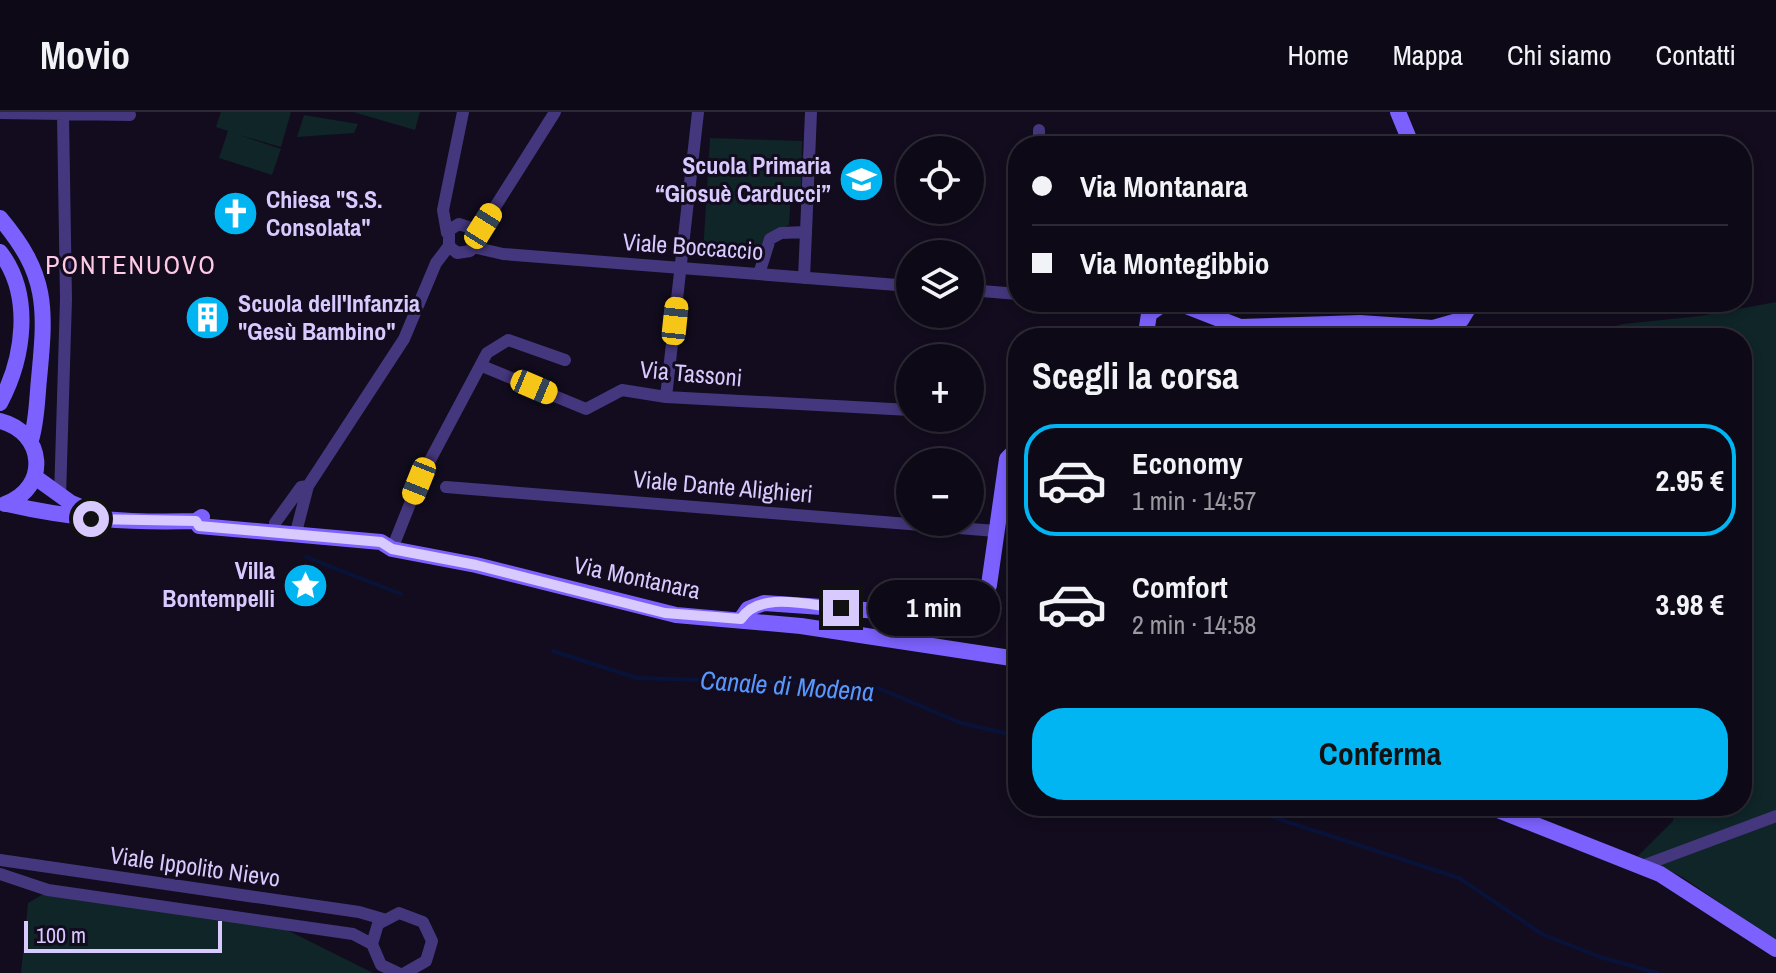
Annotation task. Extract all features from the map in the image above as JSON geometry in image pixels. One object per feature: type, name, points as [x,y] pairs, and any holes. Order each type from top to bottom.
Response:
[{"type":"main road","points":[[1398,112],[1408,136]]},
{"type":"main road","points":[[0,218],[24,246],[39,281],[45,322],[31,440]]},
{"type":"main road","points":[[0,252],[17,284],[22,318],[19,351],[0,403]]},
{"type":"main road","points":[[1200,312],[1232,325],[1260,328],[1360,323],[1433,328],[1461,320],[1466,312]]},
{"type":"main road","points":[[0,421],[22,430],[31,440],[38,458],[35,477],[19,498],[4,504]]},
{"type":"main road","points":[[741,619],[748,609],[764,603],[933,616],[966,613],[977,606],[989,585],[1008,458]]},
{"type":"main road","name":"Via Montanara","points":[[35,477],[60,497],[115,521]]},
{"type":"main road","name":"Via Montanara","points":[[4,504],[67,518],[196,521]]},
{"type":"main road","name":"Via Montanara","points":[[196,521],[200,516],[275,523],[296,532]]},
{"type":"main road","name":"Via Montanara","points":[[196,521],[199,526],[383,534],[392,549],[476,565],[665,613],[741,619],[1008,658]]},
{"type":"main road","points":[[1514,816],[1670,880],[1776,949]]},
{"type":"street","points":[[463,112],[443,210],[448,240],[460,253],[473,247],[475,235],[471,228]]},
{"type":"street","points":[[296,532],[308,486],[404,339],[448,240],[459,224],[471,228],[483,226],[555,112]]},
{"type":"street","points":[[666,397],[698,112]]},
{"type":"street","points":[[804,278],[811,112]]},
{"type":"street","points":[[0,113],[130,115]]},
{"type":"street","points":[[60,497],[66,299],[63,115]]},
{"type":"street","points":[[1039,130],[1039,136]]},
{"type":"street","points":[[759,274],[770,239],[781,233],[806,232]]},
{"type":"street","name":"Viale Boccaccio","points":[[473,247],[503,254],[680,270],[896,285]]},
{"type":"street","points":[[984,291],[1008,293]]},
{"type":"street","points":[[392,549],[419,481],[487,353],[508,340],[565,360]]},
{"type":"street","name":"Via Tassoni","points":[[482,366],[586,409],[622,390],[666,397],[896,409]]},
{"type":"street","points":[[275,523],[301,487],[308,486]]},
{"type":"street","name":"Viale Dante Alighieri","points":[[446,487],[996,531]]},
{"type":"street","points":[[1642,866],[1776,816]]},
{"type":"street","name":"Viale Ippolito Nievo","points":[[0,860],[359,912],[383,919],[399,913],[413,915],[423,922],[430,934],[431,948],[426,961],[405,973]]},
{"type":"street","name":"Viale Ippolito Nievo","points":[[0,874],[48,890],[353,934],[372,944]]},
{"type":"street","points":[[383,919],[375,930],[372,944],[381,965],[398,973]]},
{"type":"green space","points":[[221,112],[291,112],[281,147],[239,135],[281,149],[272,175],[219,158],[228,131],[216,127]]},
{"type":"green space","points":[[353,112],[420,112],[415,130]]},
{"type":"green space","points":[[304,115],[358,124],[354,133],[297,137]]},
{"type":"green space","points":[[710,138],[802,141],[801,193],[791,194],[789,225],[767,235],[758,254],[703,254]]},
{"type":"green space","points":[[1776,302],[1776,941],[1682,877],[1638,856],[1673,821],[1674,816],[1752,816],[1752,328],[1609,328],[1722,312],[1752,312],[1752,306]]},
{"type":"green space","points":[[57,886],[255,914],[373,973],[21,973],[28,903]]},
{"type":"waterway","name":"Canale di Modena","points":[[306,557],[401,594]]},
{"type":"waterway","name":"Canale di Modena","points":[[553,651],[637,678],[871,685],[961,723],[1008,734]]},
{"type":"waterway","name":"Canale di Modena","points":[[1270,816],[1459,878],[1542,934],[1600,957],[1657,973]]},
{"type":"place","name":"Scuola Primaria “Giosuè Carducci”","points":[[862,180]]},
{"type":"place","name":"Chiesa \"S.S. Consolata\"","points":[[235,214]]},
{"type":"place","name":"Scuola dell'Infanzia \"Gesù Bambino\"","points":[[207,318]]},
{"type":"place","name":"Villa Bontempelli","points":[[306,585]]},
{"type":"district","name":"PONTENUOVO","points":[[131,265]]},
{"type":"route","points":[[91,519],[131,523],[196,521],[199,526],[318,539],[381,542],[392,549],[476,565],[687,616],[741,619],[748,609],[764,603],[841,608]]}]
